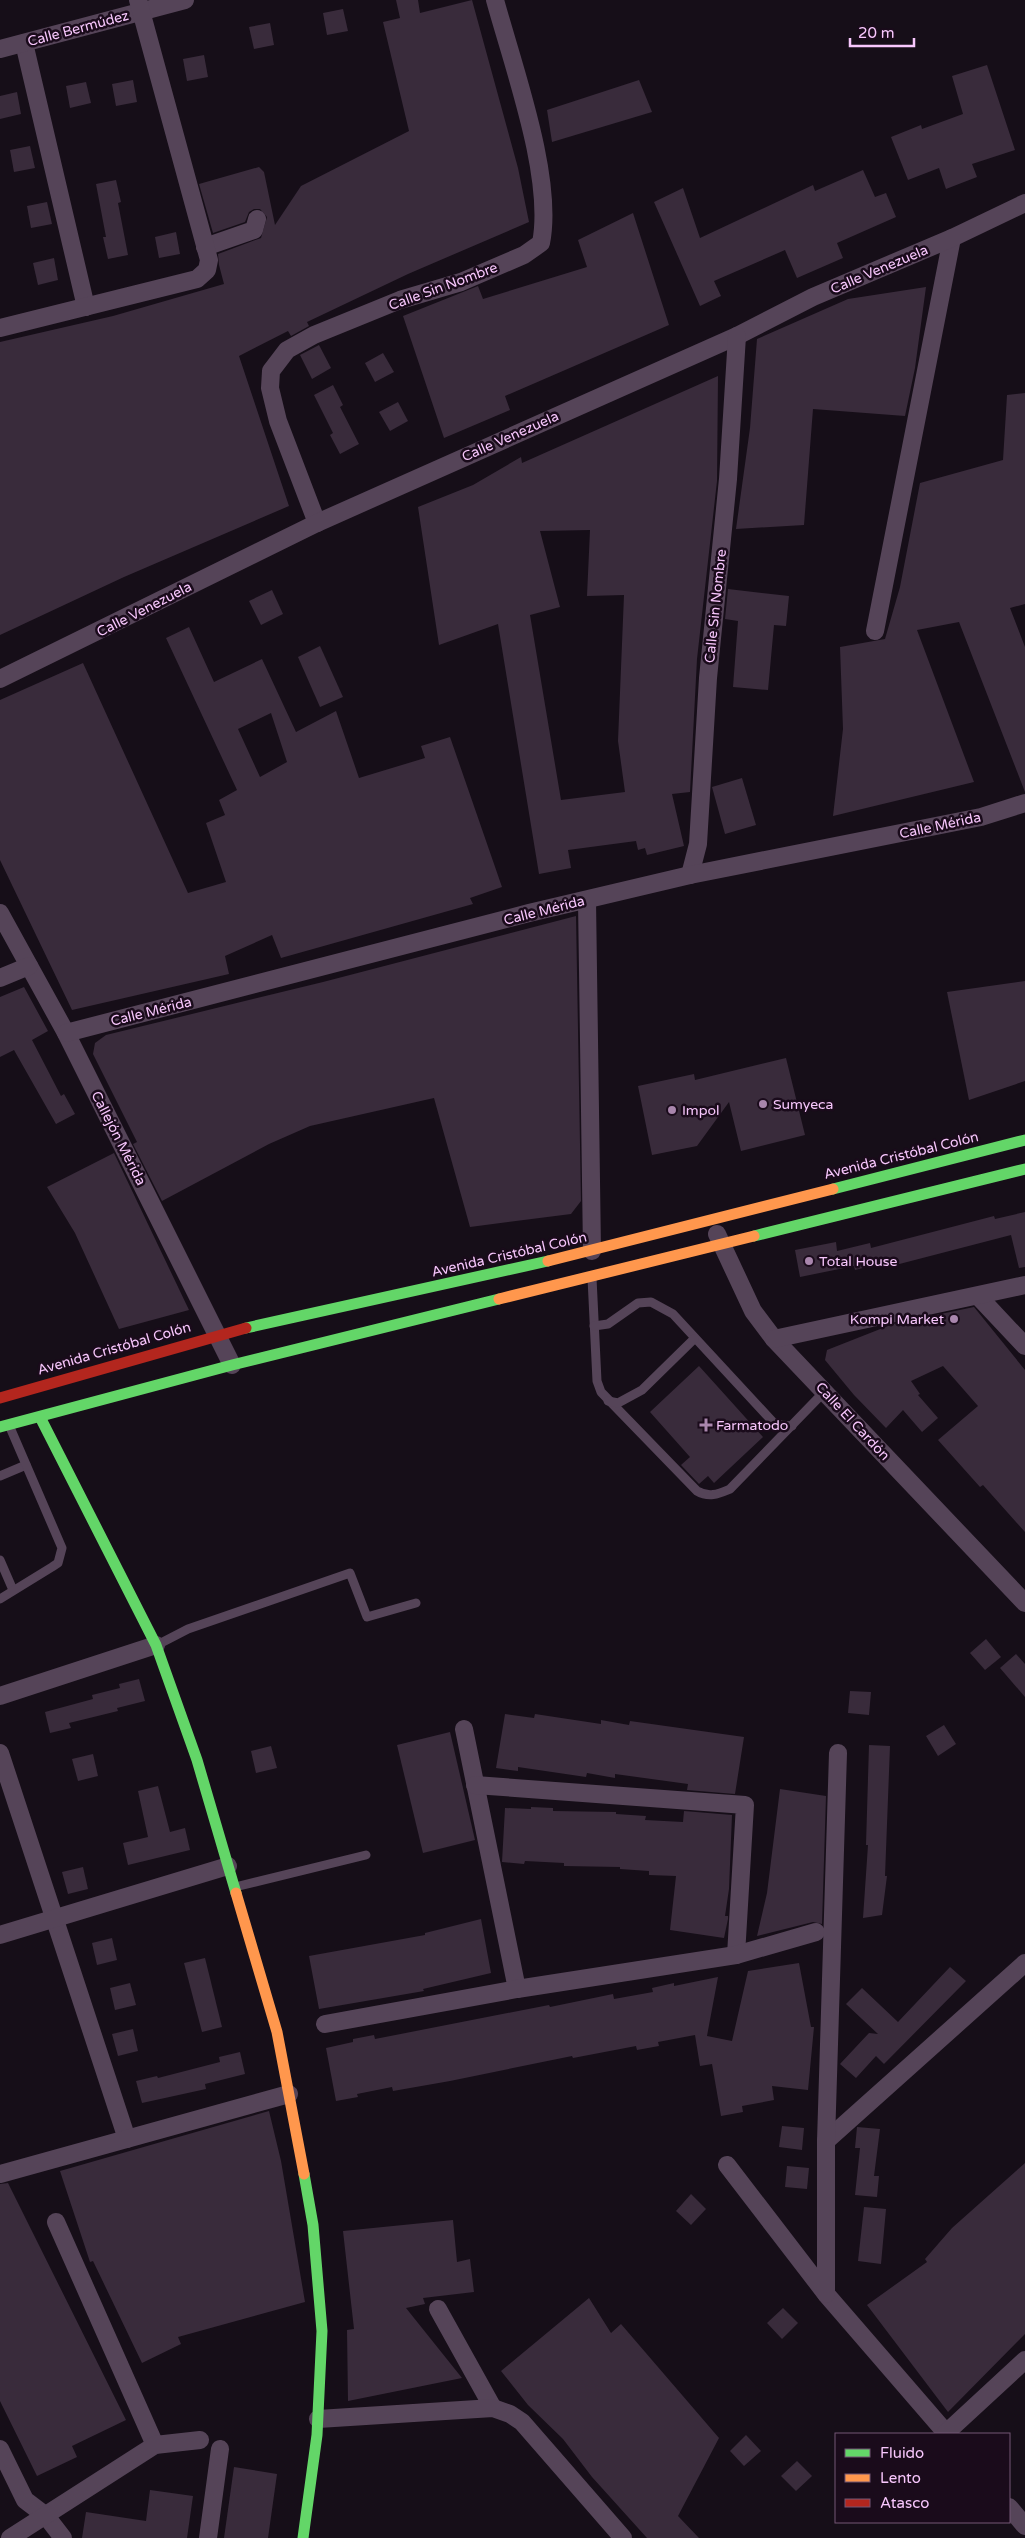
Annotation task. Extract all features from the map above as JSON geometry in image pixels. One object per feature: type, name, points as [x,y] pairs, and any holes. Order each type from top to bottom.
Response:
[{"type":"street","name":"Calle Bermúdez","points":[[0,50],[140,6],[185,0]]},
{"type":"street","name":"Calle Sin Nombre","points":[[317,523],[278,421],[270,388],[271,371],[287,350],[314,335],[400,300],[461,282],[524,255],[541,243],[544,230],[541,181],[522,97],[495,0]]},
{"type":"street","points":[[0,328],[197,279],[207,270],[209,260],[140,6]]},
{"type":"street","points":[[24,43],[86,307]]},
{"type":"street","name":"Calle Venezuela","points":[[0,679],[317,523],[737,336],[813,297],[952,238],[1025,203]]},
{"type":"street","points":[[205,247],[254,230],[257,219]]},
{"type":"street","points":[[875,631],[952,238]]},
{"type":"street","name":"Calle Sin Nombre","points":[[690,875],[698,834],[708,678],[728,479],[737,336]]},
{"type":"street","name":"Calle Mérida","points":[[66,1033],[690,875],[981,817],[1025,803]]},
{"type":"street","points":[[587,900],[592,1251]]},
{"type":"street","name":"Callejón Mérida","points":[[0,913],[66,1033],[232,1365]]},
{"type":"street","points":[[0,978],[29,966]]},
{"type":"street","name":"Avenida Cristóbal Colón","points":[[0,1398],[218,1334],[592,1251],[1025,1140]]},
{"type":"street","points":[[4,1426],[232,1365],[592,1278],[1025,1169]]},
{"type":"street","name":"Calle El Cardón","points":[[713,1219],[720,1245],[753,1311],[774,1339],[1025,1603]]},
{"type":"street","points":[[774,1339],[1025,1285]]},
{"type":"street","points":[[978,1296],[1025,1346]]},
{"type":"street","points":[[40,1417],[156,1646],[197,1760],[277,2032],[314,2225],[322,2331],[318,2419],[303,2538]]},
{"type":"street","points":[[0,1696],[156,1646]]},
{"type":"street","points":[[464,1729],[517,1989]]},
{"type":"street","points":[[0,1753],[53,1919],[127,2139]]},
{"type":"street","points":[[826,2294],[826,2141],[838,1753]]},
{"type":"street","points":[[475,1785],[745,1805],[736,1955]]},
{"type":"street","points":[[0,1935],[228,1866]]},
{"type":"street","points":[[325,2024],[517,1989],[736,1955],[816,1932]]},
{"type":"street","points":[[826,2141],[1025,1963]]},
{"type":"street","points":[[0,2174],[289,2094]]},
{"type":"street","points":[[727,2166],[826,2294],[945,2433]]},
{"type":"street","points":[[56,2222],[155,2445]]},
{"type":"street","points":[[438,2309],[493,2408]]},
{"type":"street","points":[[947,2433],[1025,2360]]},
{"type":"street","points":[[318,2419],[493,2408],[510,2414],[522,2422],[624,2538]]},
{"type":"street","points":[[10,2538],[155,2445],[200,2440]]},
{"type":"street","points":[[208,2538],[220,2448]]},
{"type":"street","points":[[0,2449],[25,2500],[46,2516],[63,2538]]},
{"type":"street","points":[[1010,2508],[1025,2526]]},
{"type":"lane","points":[[592,1278],[597,1381],[601,1392],[697,1491],[704,1495],[730,1489],[825,1391]]},
{"type":"lane","points":[[594,1326],[608,1324],[638,1303],[651,1302],[673,1314],[694,1339],[773,1422],[792,1426]]},
{"type":"lane","points":[[608,1401],[618,1403],[642,1390],[694,1339]]},
{"type":"lane","points":[[0,1599],[58,1563],[62,1548],[26,1465],[4,1426]]},
{"type":"lane","points":[[0,1476],[26,1465]]},
{"type":"lane","points":[[0,1560],[14,1590]]},
{"type":"lane","points":[[156,1646],[188,1630],[350,1573],[367,1617],[416,1604]]},
{"type":"lane","points":[[235,1887],[366,1855]]},
{"type":"building","points":[[396,0],[418,0],[420,13],[472,0],[518,168],[529,222],[408,274],[307,322],[309,326],[291,336],[288,331],[239,356],[289,506],[124,577],[0,635],[0,342],[113,316],[224,284],[218,254],[261,238],[267,217],[260,209],[254,209],[249,212],[245,222],[213,233],[199,184],[259,167],[264,172],[275,225],[301,186],[409,131],[383,22],[400,18]]},
{"type":"building","points":[[343,9],[348,31],[327,35],[323,13]]},
{"type":"building","points":[[270,23],[274,45],[254,49],[249,27]]},
{"type":"building","points":[[204,55],[208,77],[187,81],[183,59]]},
{"type":"building","points":[[987,65],[1015,150],[972,164],[977,177],[946,189],[939,168],[908,180],[891,137],[921,125],[922,129],[963,114],[952,76]]},
{"type":"building","points":[[133,80],[137,102],[116,106],[112,84]]},
{"type":"building","points":[[639,80],[652,112],[552,142],[547,110]]},
{"type":"building","points":[[86,82],[91,103],[70,108],[66,86]]},
{"type":"building","points":[[17,92],[21,114],[0,119],[0,96]]},
{"type":"building","points":[[30,146],[35,168],[14,172],[10,150]]},
{"type":"building","points":[[863,170],[875,197],[886,193],[896,217],[837,243],[843,258],[797,278],[785,250],[714,281],[721,296],[700,306],[654,202],[683,188],[700,238],[813,185],[815,191]]},
{"type":"building","points":[[116,180],[121,202],[118,203],[128,255],[108,259],[103,237],[106,237],[96,184]]},
{"type":"building","points":[[47,202],[52,224],[31,228],[27,206]]},
{"type":"building","points":[[633,213],[669,325],[505,396],[510,410],[444,438],[403,316],[478,286],[483,299],[587,267],[578,240]]},
{"type":"building","points":[[176,232],[180,254],[159,258],[155,237]]},
{"type":"building","points":[[54,258],[58,280],[38,285],[33,263]]},
{"type":"building","points":[[926,287],[915,368],[905,416],[813,409],[804,525],[736,529],[750,428],[757,339],[848,299]]},
{"type":"building","points":[[319,345],[331,368],[312,379],[300,355]]},
{"type":"building","points":[[383,353],[394,372],[375,382],[365,363]]},
{"type":"building","points":[[718,376],[717,481],[697,659],[690,792],[672,794],[684,846],[647,855],[645,848],[638,850],[636,841],[568,850],[571,868],[539,874],[498,624],[439,645],[418,507],[473,485],[521,457],[522,463]],"holes":[[[590,530],[587,596],[624,595],[618,741],[625,792],[561,800],[530,615],[560,607],[540,531]]]},
{"type":"building","points":[[333,385],[343,405],[340,407],[359,444],[340,454],[330,435],[333,433],[314,395]]},
{"type":"building","points":[[1025,393],[1025,604],[1010,608],[1025,647],[1025,792],[959,622],[917,630],[974,782],[833,816],[843,729],[840,647],[885,639],[900,587],[920,483],[1003,460],[1007,395]]},
{"type":"building","points":[[398,402],[408,421],[390,431],[379,412]]},
{"type":"building","points":[[728,589],[789,596],[786,626],[774,625],[768,690],[733,687],[738,621],[725,619]]},
{"type":"building","points":[[272,590],[283,614],[261,625],[249,601]]},
{"type":"building","points":[[189,627],[214,682],[262,659],[296,732],[336,711],[359,778],[425,758],[421,746],[450,737],[502,887],[470,898],[473,904],[281,958],[272,935],[225,956],[229,974],[72,1010],[0,860],[0,700],[83,663],[188,893],[226,882],[206,823],[225,815],[219,800],[237,790],[166,638]],"holes":[[[271,713],[287,762],[260,777],[238,729]]]},
{"type":"building","points":[[320,646],[343,697],[320,707],[298,657]]},
{"type":"building","points":[[742,778],[756,825],[725,834],[712,787]]},
{"type":"building","points":[[576,916],[581,1201],[571,1214],[470,1227],[434,1098],[310,1126],[269,1144],[162,1201],[133,1144],[137,1142],[93,1054],[95,1043],[106,1035],[323,982]]},
{"type":"building","points":[[1025,981],[1025,1081],[969,1100],[947,992]]},
{"type":"building","points":[[24,987],[48,1031],[32,1040],[61,1096],[64,1094],[75,1114],[56,1124],[14,1050],[0,1057],[0,997]]},
{"type":"building","points":[[786,1058],[805,1135],[741,1151],[729,1102],[697,1146],[652,1155],[638,1086],[694,1074],[695,1080]]},
{"type":"building","points":[[114,1153],[189,1310],[119,1329],[75,1233],[47,1187]]},
{"type":"building","points":[[1025,1212],[1025,1267],[1019,1268],[1011,1235],[884,1268],[882,1263],[855,1270],[854,1266],[800,1277],[795,1250],[836,1242],[837,1251],[870,1243],[871,1248],[994,1216],[995,1219]]},
{"type":"building","points":[[974,1307],[1025,1370],[1025,1532],[983,1485],[980,1487],[938,1440],[978,1406],[943,1366],[911,1381],[920,1394],[918,1395],[938,1418],[922,1432],[903,1410],[886,1428],[854,1395],[825,1360],[827,1350],[893,1324]]},
{"type":"building","name":"Farmatodo","points":[[699,1366],[763,1437],[714,1483],[708,1476],[699,1484],[681,1465],[690,1457],[650,1412]]},
{"type":"building","points":[[986,1639],[1001,1657],[985,1670],[970,1653]]},
{"type":"building","points":[[1016,1654],[1025,1664],[1025,1697],[1000,1668]]},
{"type":"building","points":[[139,1679],[145,1701],[117,1708],[118,1711],[69,1723],[71,1728],[50,1733],[45,1712],[93,1699],[92,1695],[120,1688],[119,1684]]},
{"type":"building","points":[[850,1691],[871,1692],[869,1715],[848,1713]]},
{"type":"building","points":[[505,1714],[534,1718],[535,1714],[601,1724],[601,1720],[629,1725],[630,1721],[744,1737],[735,1794],[687,1790],[688,1784],[615,1774],[615,1778],[587,1773],[586,1777],[518,1767],[518,1771],[496,1768]]},
{"type":"building","points":[[944,1725],[956,1744],[938,1756],[926,1736]]},
{"type":"building","points":[[450,1732],[475,1840],[423,1853],[397,1745]]},
{"type":"building","points":[[869,1745],[890,1746],[885,1876],[887,1876],[882,1915],[863,1918],[868,1845],[866,1845]]},
{"type":"building","points":[[271,1746],[277,1768],[256,1773],[251,1751]]},
{"type":"building","points":[[93,1754],[98,1776],[78,1781],[72,1759]]},
{"type":"building","points":[[158,1786],[170,1832],[185,1828],[190,1850],[128,1865],[123,1843],[148,1837],[138,1791]]},
{"type":"building","points":[[780,1789],[826,1796],[822,1924],[813,1922],[757,1936],[767,1893]]},
{"type":"building","points":[[531,1807],[553,1808],[553,1811],[616,1812],[616,1814],[646,1816],[645,1820],[683,1822],[684,1811],[732,1815],[729,1889],[725,1916],[728,1916],[728,1919],[724,1938],[670,1930],[676,1876],[649,1875],[649,1871],[620,1869],[620,1867],[564,1866],[564,1863],[525,1861],[524,1864],[502,1862],[505,1808],[531,1809]]},
{"type":"building","points":[[83,1867],[88,1889],[68,1894],[62,1872]]},
{"type":"building","points":[[481,1919],[491,1973],[423,1989],[424,1991],[319,2009],[309,1956],[425,1935],[425,1933]]},
{"type":"building","points":[[112,1938],[117,1960],[97,1965],[92,1943]]},
{"type":"building","points":[[205,1958],[222,2027],[202,2032],[184,1963]]},
{"type":"building","points":[[799,1963],[811,2027],[814,2027],[808,2090],[772,2086],[774,2100],[742,2106],[743,2112],[721,2116],[712,2064],[700,2066],[695,2035],[658,2042],[659,2046],[637,2050],[636,2046],[573,2058],[572,2056],[393,2091],[392,2087],[357,2094],[358,2097],[336,2101],[326,2048],[353,2042],[353,2039],[374,2035],[375,2039],[613,1994],[614,1999],[653,1992],[652,1988],[674,1983],[674,1986],[718,1977],[707,2036],[732,2041],[748,1971]]},
{"type":"building","points":[[950,1967],[966,1981],[884,2064],[876,2056],[856,2078],[840,2064],[869,2033],[878,2034],[846,2004],[862,1988],[898,2022]]},
{"type":"building","points":[[130,1983],[136,2005],[115,2010],[110,1988]]},
{"type":"building","points":[[133,2029],[138,2051],[118,2056],[112,2034]]},
{"type":"building","points":[[240,2052],[245,2074],[205,2084],[206,2089],[142,2103],[136,2081],[157,2076],[158,2078],[220,2062],[219,2057]]},
{"type":"building","points":[[269,2111],[281,2161],[305,2302],[178,2337],[181,2344],[142,2363],[93,2261],[90,2262],[60,2171]]},
{"type":"building","points":[[782,2126],[804,2128],[802,2150],[779,2147]]},
{"type":"building","points":[[857,2127],[880,2129],[874,2176],[879,2176],[877,2197],[855,2195],[860,2148],[855,2148]]},
{"type":"building","points":[[1025,2163],[1025,2334],[948,2412],[867,2305],[927,2262],[925,2259],[952,2228]]},
{"type":"building","points":[[787,2166],[809,2168],[807,2189],[785,2187]]},
{"type":"building","points":[[8,2183],[126,2420],[72,2446],[77,2457],[37,2476],[0,2401],[0,2184]]},
{"type":"building","points":[[691,2194],[706,2209],[691,2225],[676,2211]]},
{"type":"building","points":[[864,2207],[886,2209],[881,2264],[858,2261]]},
{"type":"building","points":[[453,2220],[457,2262],[470,2259],[474,2292],[423,2298],[425,2304],[406,2308],[462,2378],[348,2401],[347,2330],[354,2329],[343,2231]]},
{"type":"building","points":[[589,2298],[611,2333],[621,2324],[719,2438],[678,2516],[699,2538],[647,2538],[592,2477],[563,2439],[528,2405],[501,2371]]},
{"type":"building","points":[[783,2308],[798,2323],[782,2339],[767,2323]]},
{"type":"building","points":[[746,2435],[761,2451],[744,2466],[730,2451]]},
{"type":"building","points":[[797,2461],[812,2476],[796,2491],[781,2476]]},
{"type":"building","points":[[234,2467],[277,2474],[268,2538],[224,2538]]},
{"type":"building","points":[[150,2490],[193,2496],[187,2538],[82,2538],[86,2512],[146,2521]]},
{"type":"traffic: fast","points":[[833,1189],[1025,1140]]},
{"type":"traffic: fast","points":[[754,1236],[1025,1169]]},
{"type":"traffic: fast","points":[[246,1328],[548,1261]]},
{"type":"traffic: fast","points":[[0,1427],[232,1365],[499,1299]]},
{"type":"traffic: fast","points":[[40,1417],[156,1645],[197,1760],[236,1893]]},
{"type":"traffic: fast","points":[[303,2538],[317,2435],[322,2331],[313,2225],[304,2174]]},
{"type":"traffic: slow","points":[[548,1261],[833,1189]]},
{"type":"traffic: slow","points":[[499,1299],[754,1236]]},
{"type":"traffic: slow","points":[[236,1893],[277,2032],[304,2174]]},
{"type":"traffic: jam","points":[[0,1398],[246,1328]]},
{"type":"place","name":"Sumyeca","points":[[763,1104]]},
{"type":"place","name":"Impol","points":[[672,1110]]},
{"type":"place","name":"Total House","points":[[809,1261]]},
{"type":"place","name":"Kompi Market","points":[[954,1319]]},
{"type":"place","name":"Farmatodo","points":[[706,1425]]}]
